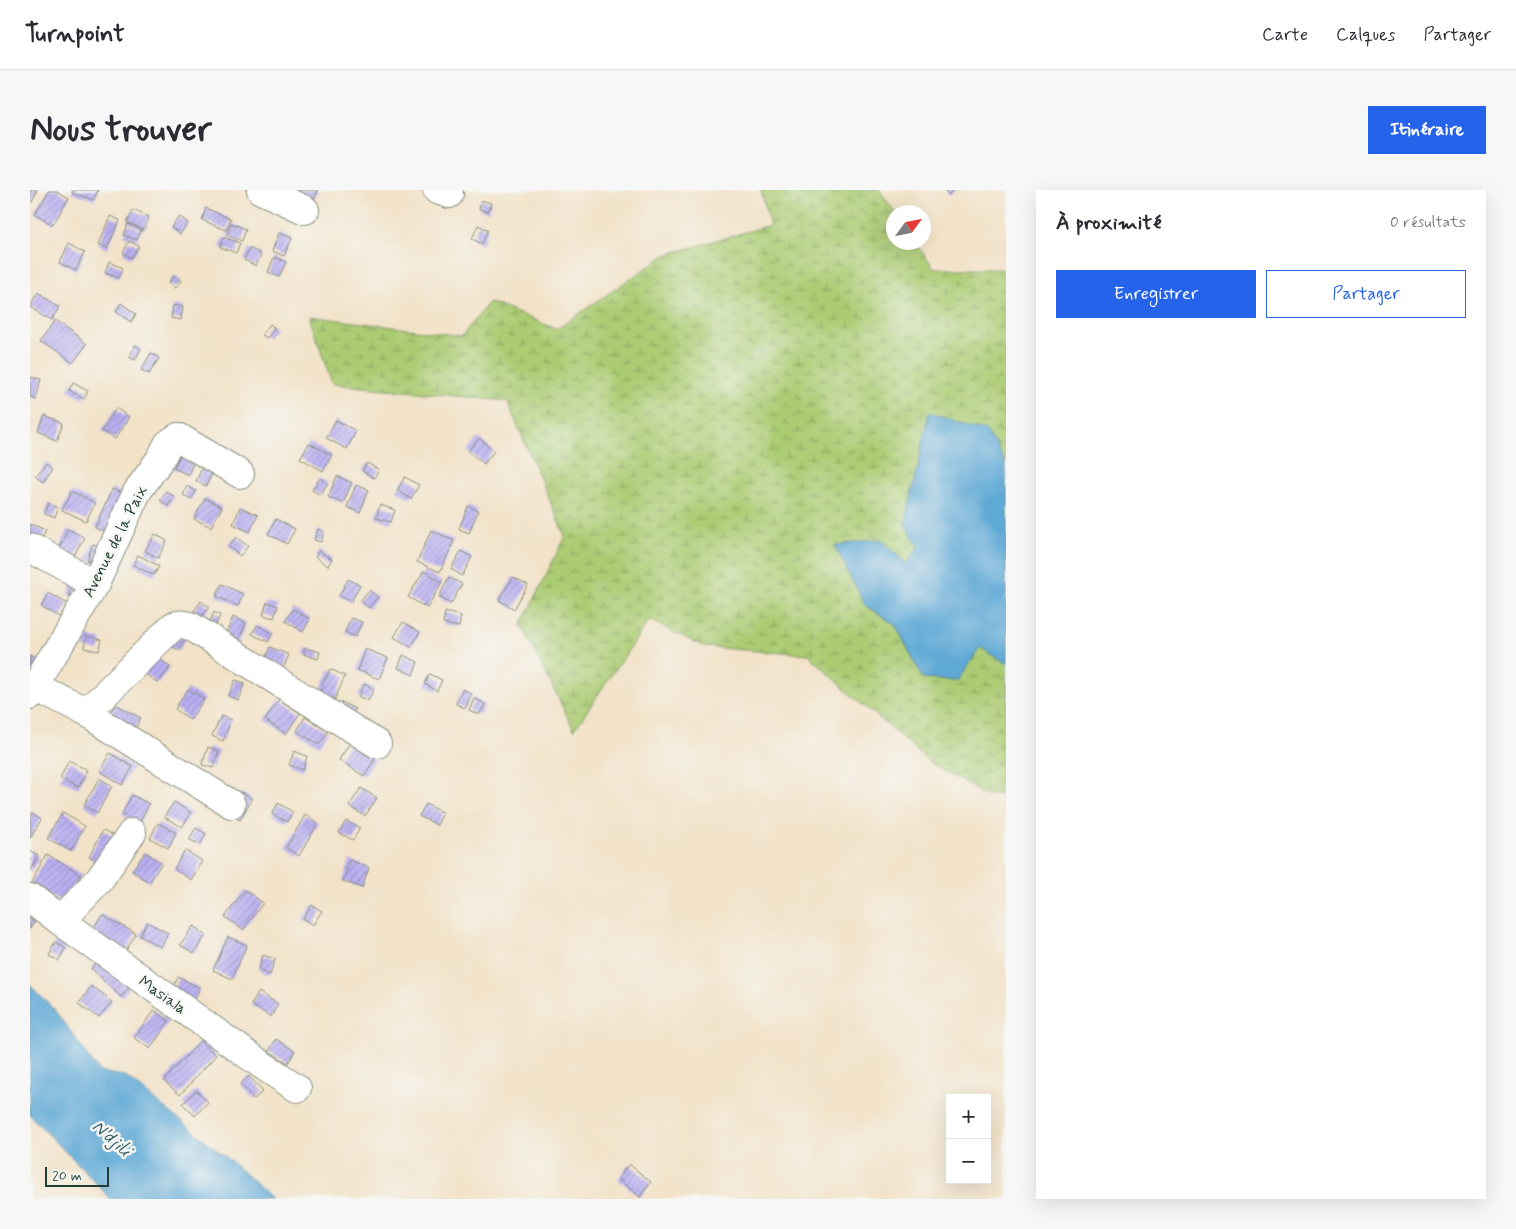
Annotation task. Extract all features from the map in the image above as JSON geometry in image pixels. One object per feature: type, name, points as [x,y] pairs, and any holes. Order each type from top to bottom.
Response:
[{"type":"street","points":[[261,190],[304,210]]},
{"type":"street","name":"Avenue de la Paix","points":[[32,689],[94,584],[137,492],[168,444],[178,437],[240,474]]},
{"type":"street","points":[[30,548],[94,584]]},
{"type":"street","points":[[86,713],[173,626],[184,624],[377,744]]},
{"type":"street","points":[[32,689],[86,713],[230,804]]},
{"type":"street","points":[[60,921],[99,880],[132,833]]},
{"type":"street","name":"Masiala","points":[[30,898],[297,1088]]},
{"type":"green space","points":[[761,190],[879,190],[890,205],[886,205],[886,250],[921,250],[934,269],[1006,269],[1006,466],[988,432],[905,525],[919,547],[906,565],[865,605],[895,624],[924,679],[957,681],[980,647],[1006,664],[1006,798],[990,797],[928,761],[808,655],[705,647],[649,620],[574,730],[522,625],[565,536],[507,401],[332,384],[309,316],[462,336],[489,302],[557,329],[665,255],[770,225]]},
{"type":"water","points":[[930,412],[988,432],[1006,466],[1006,664],[980,648],[957,681],[924,679],[895,624],[865,605],[835,545],[881,540],[906,564],[919,547],[905,525]]},
{"type":"water","name":"N'djili","points":[[30,984],[57,1012],[99,1072],[125,1076],[231,1161],[272,1199],[111,1199],[30,1115]]},
{"type":"building","points":[[30,190],[38,190],[32,202],[30,201]]},
{"type":"building","points":[[49,190],[57,190],[69,197],[53,225],[35,215]]},
{"type":"building","points":[[72,190],[98,190],[94,200],[72,192]]},
{"type":"building","points":[[295,190],[318,191],[311,206],[292,197]]},
{"type":"building","points":[[945,190],[955,190],[948,195]]},
{"type":"building","points":[[481,200],[491,203],[488,212],[479,209]]},
{"type":"building","points":[[206,208],[231,219],[226,230],[202,220]]},
{"type":"building","points":[[133,210],[149,217],[144,230],[127,222]]},
{"type":"building","points":[[110,216],[120,220],[107,249],[98,245]]},
{"type":"building","points":[[179,216],[188,223],[180,234],[171,227]]},
{"type":"building","points":[[231,223],[246,229],[242,241],[227,235]]},
{"type":"building","points":[[128,224],[141,230],[137,240],[124,235]]},
{"type":"building","points":[[478,225],[488,230],[482,244],[472,239]]},
{"type":"building","points":[[279,233],[292,238],[284,256],[272,251]]},
{"type":"building","points":[[224,237],[240,243],[236,253],[220,247]]},
{"type":"building","points":[[129,241],[139,246],[132,258],[123,253]]},
{"type":"building","points":[[69,243],[85,252],[76,270],[60,262]]},
{"type":"building","points":[[249,248],[261,254],[256,266],[244,260]]},
{"type":"building","points":[[274,257],[286,262],[279,277],[268,272]]},
{"type":"building","points":[[109,262],[123,268],[119,278],[105,273]]},
{"type":"building","points":[[174,276],[181,281],[175,288],[168,283]]},
{"type":"building","points":[[38,293],[60,306],[52,320],[30,307]]},
{"type":"building","points":[[121,303],[136,314],[131,322],[116,312]]},
{"type":"building","points":[[173,305],[183,307],[181,320],[171,318]]},
{"type":"building","points":[[55,321],[87,344],[73,363],[41,341]]},
{"type":"building","points":[[270,324],[275,328],[267,338],[262,335]]},
{"type":"building","points":[[135,345],[141,349],[135,360],[129,357]]},
{"type":"building","points":[[151,353],[159,358],[149,374],[141,370]]},
{"type":"building","points":[[30,377],[41,380],[36,399],[30,397]]},
{"type":"building","points":[[73,383],[88,391],[84,399],[69,391]]},
{"type":"building","points":[[116,408],[129,417],[115,439],[102,431]]},
{"type":"building","points":[[44,416],[64,423],[57,441],[38,433]]},
{"type":"building","points":[[336,420],[356,431],[347,449],[326,438]]},
{"type":"building","points":[[479,438],[494,451],[484,464],[468,451]]},
{"type":"building","points":[[309,443],[332,455],[323,471],[300,458]]},
{"type":"building","points":[[183,448],[197,454],[188,475],[174,468]]},
{"type":"building","points":[[46,462],[53,467],[43,482],[35,476]]},
{"type":"building","points":[[205,462],[215,467],[206,486],[196,481]]},
{"type":"building","points":[[367,463],[379,470],[374,478],[362,471]]},
{"type":"building","points":[[337,476],[352,483],[343,503],[328,497]]},
{"type":"building","points":[[405,477],[419,485],[411,499],[397,490]]},
{"type":"building","points":[[320,478],[328,483],[320,495],[312,490]]},
{"type":"building","points":[[356,485],[369,490],[360,513],[347,507]]},
{"type":"building","points":[[187,486],[196,491],[191,500],[183,495]]},
{"type":"building","points":[[112,489],[126,495],[108,533],[95,527]]},
{"type":"building","points":[[72,491],[95,503],[86,521],[62,510]]},
{"type":"building","points":[[166,491],[174,496],[168,506],[160,500]]},
{"type":"building","points":[[205,498],[222,507],[211,527],[194,519]]},
{"type":"building","points":[[48,503],[58,507],[54,518],[44,514]]},
{"type":"building","points":[[380,505],[395,510],[391,522],[376,518]]},
{"type":"building","points":[[468,506],[478,511],[469,533],[459,529]]},
{"type":"building","points":[[240,507],[258,515],[250,532],[233,524]]},
{"type":"building","points":[[276,519],[295,529],[287,544],[268,534]]},
{"type":"building","points":[[30,524],[45,531],[39,545],[30,541]]},
{"type":"building","points":[[68,529],[85,538],[73,561],[57,553]]},
{"type":"building","points":[[318,529],[324,532],[321,542],[314,540]]},
{"type":"building","points":[[431,530],[454,541],[440,572],[417,562]]},
{"type":"building","points":[[155,534],[167,541],[158,558],[145,551]]},
{"type":"building","points":[[236,537],[248,546],[240,556],[228,546]]},
{"type":"building","points":[[93,544],[104,548],[98,564],[87,560]]},
{"type":"building","points":[[319,551],[332,559],[328,566],[315,557]]},
{"type":"building","points":[[461,551],[472,557],[462,576],[451,569]]},
{"type":"building","points":[[138,555],[159,566],[154,575],[133,565]]},
{"type":"building","points":[[424,571],[442,582],[427,608],[408,597]]},
{"type":"building","points":[[449,577],[462,584],[451,604],[439,597]]},
{"type":"building","points":[[513,577],[528,585],[514,609],[499,600]]},
{"type":"building","points":[[348,579],[360,585],[351,602],[339,596]]},
{"type":"building","points":[[74,582],[83,587],[77,599],[68,596]]},
{"type":"building","points":[[222,584],[243,594],[238,606],[216,596]]},
{"type":"building","points":[[369,590],[378,597],[369,608],[360,601]]},
{"type":"building","points":[[48,593],[67,604],[60,617],[41,605]]},
{"type":"building","points":[[201,601],[209,607],[202,617],[194,611]]},
{"type":"building","points":[[267,602],[278,606],[274,618],[263,615]]},
{"type":"building","points":[[293,609],[310,619],[303,632],[285,621]]},
{"type":"building","points":[[214,612],[220,615],[214,630],[208,627]]},
{"type":"building","points":[[445,612],[461,616],[459,627],[443,624]]},
{"type":"building","points":[[233,617],[246,623],[236,648],[222,643]]},
{"type":"building","points":[[351,618],[362,622],[355,637],[345,632]]},
{"type":"building","points":[[403,622],[420,632],[411,647],[394,637]]},
{"type":"building","points":[[257,625],[273,633],[268,642],[252,634]]},
{"type":"building","points":[[188,634],[179,650],[168,645]]},
{"type":"building","points":[[86,636],[102,640],[99,651],[84,648]]},
{"type":"building","points":[[270,647],[289,655],[283,669],[264,661]]},
{"type":"building","points":[[305,648],[320,652],[318,659],[303,654]]},
{"type":"building","points":[[365,649],[388,658],[379,679],[357,670]]},
{"type":"building","points":[[403,655],[418,662],[413,675],[398,668]]},
{"type":"building","points":[[30,656],[43,663],[30,679]]},
{"type":"building","points":[[157,657],[170,667],[158,683],[144,673]]},
{"type":"building","points":[[330,669],[345,676],[332,706],[316,699]]},
{"type":"building","points":[[430,674],[442,680],[437,691],[425,684]]},
{"type":"building","points":[[235,680],[245,683],[238,700],[228,696]]},
{"type":"building","points":[[364,684],[374,689],[368,701],[358,696]]},
{"type":"building","points":[[188,689],[204,699],[190,720],[175,709]]},
{"type":"building","points":[[463,689],[472,694],[465,708],[456,704]]},
{"type":"building","points":[[474,698],[485,704],[479,715],[469,710]]},
{"type":"building","points":[[279,699],[300,713],[286,734],[265,720]]},
{"type":"building","points":[[342,702],[355,709],[350,719],[337,712]]},
{"type":"building","points":[[115,704],[141,718],[134,730],[109,716]]},
{"type":"building","points":[[221,716],[231,720],[223,741],[212,736]]},
{"type":"building","points":[[305,717],[328,732],[319,745],[297,731]]},
{"type":"building","points":[[355,735],[380,751],[364,776],[339,760]]},
{"type":"building","points":[[208,747],[219,751],[213,768],[202,765]]},
{"type":"building","points":[[294,751],[307,756],[303,770],[289,765]]},
{"type":"building","points":[[110,753],[133,767],[122,785],[99,771]]},
{"type":"building","points":[[69,761],[87,770],[78,788],[60,779]]},
{"type":"building","points":[[99,778],[112,786],[97,813],[84,805]]},
{"type":"building","points":[[361,788],[377,798],[365,816],[349,806]]},
{"type":"building","points":[[241,792],[252,799],[240,820],[229,814]]},
{"type":"building","points":[[132,795],[149,804],[139,824],[122,814]]},
{"type":"building","points":[[174,802],[191,813],[182,827],[164,817]]},
{"type":"building","points":[[278,803],[293,812],[287,822],[272,814]]},
{"type":"building","points":[[426,804],[443,813],[437,825],[419,816]]},
{"type":"building","points":[[33,812],[42,818],[30,838],[30,818]]},
{"type":"building","points":[[63,813],[85,826],[71,851],[48,838]]},
{"type":"building","points":[[305,815],[318,823],[299,856],[286,848]]},
{"type":"building","points":[[346,821],[360,828],[353,840],[339,833]]},
{"type":"building","points":[[158,823],[176,833],[168,848],[150,838]]},
{"type":"building","points":[[196,828],[206,834],[200,845],[189,839]]},
{"type":"building","points":[[103,830],[118,838],[103,865],[89,857]]},
{"type":"building","points":[[185,850],[202,861],[191,880],[174,869]]},
{"type":"building","points":[[30,851],[39,856],[30,872]]},
{"type":"building","points":[[145,852],[162,863],[149,882],[132,871]]},
{"type":"building","points":[[48,855],[81,875],[64,904],[31,885]]},
{"type":"building","points":[[350,860],[369,868],[362,888],[343,881]]},
{"type":"building","points":[[245,890],[263,903],[243,930],[225,917]]},
{"type":"building","points":[[312,905],[322,911],[313,925],[303,919]]},
{"type":"building","points":[[102,914],[136,934],[124,954],[90,934]]},
{"type":"building","points":[[30,918],[35,921],[30,929]]},
{"type":"building","points":[[147,922],[168,933],[161,947],[140,936]]},
{"type":"building","points":[[193,926],[206,935],[194,953],[180,945]]},
{"type":"building","points":[[228,937],[247,945],[232,979],[213,970]]},
{"type":"building","points":[[56,942],[66,948],[59,960],[49,954]]},
{"type":"building","points":[[263,955],[275,959],[270,975],[258,970]]},
{"type":"building","points":[[99,960],[129,989],[121,997],[91,969]]},
{"type":"building","points":[[178,977],[200,988],[194,1001],[172,991]]},
{"type":"building","points":[[91,986],[112,1002],[99,1018],[79,1003]]},
{"type":"building","points":[[259,992],[278,1004],[271,1017],[251,1005]]},
{"type":"building","points":[[154,1010],[169,1021],[150,1049],[134,1038]]},
{"type":"building","points":[[276,1039],[295,1051],[288,1063],[269,1051]]},
{"type":"building","points":[[200,1041],[216,1055],[180,1095],[164,1081]]},
{"type":"building","points":[[249,1076],[263,1091],[254,1099],[240,1084]]},
{"type":"building","points":[[196,1090],[208,1102],[195,1116],[183,1104]]},
{"type":"building","points":[[629,1164],[651,1182],[640,1197],[618,1179]]}]
